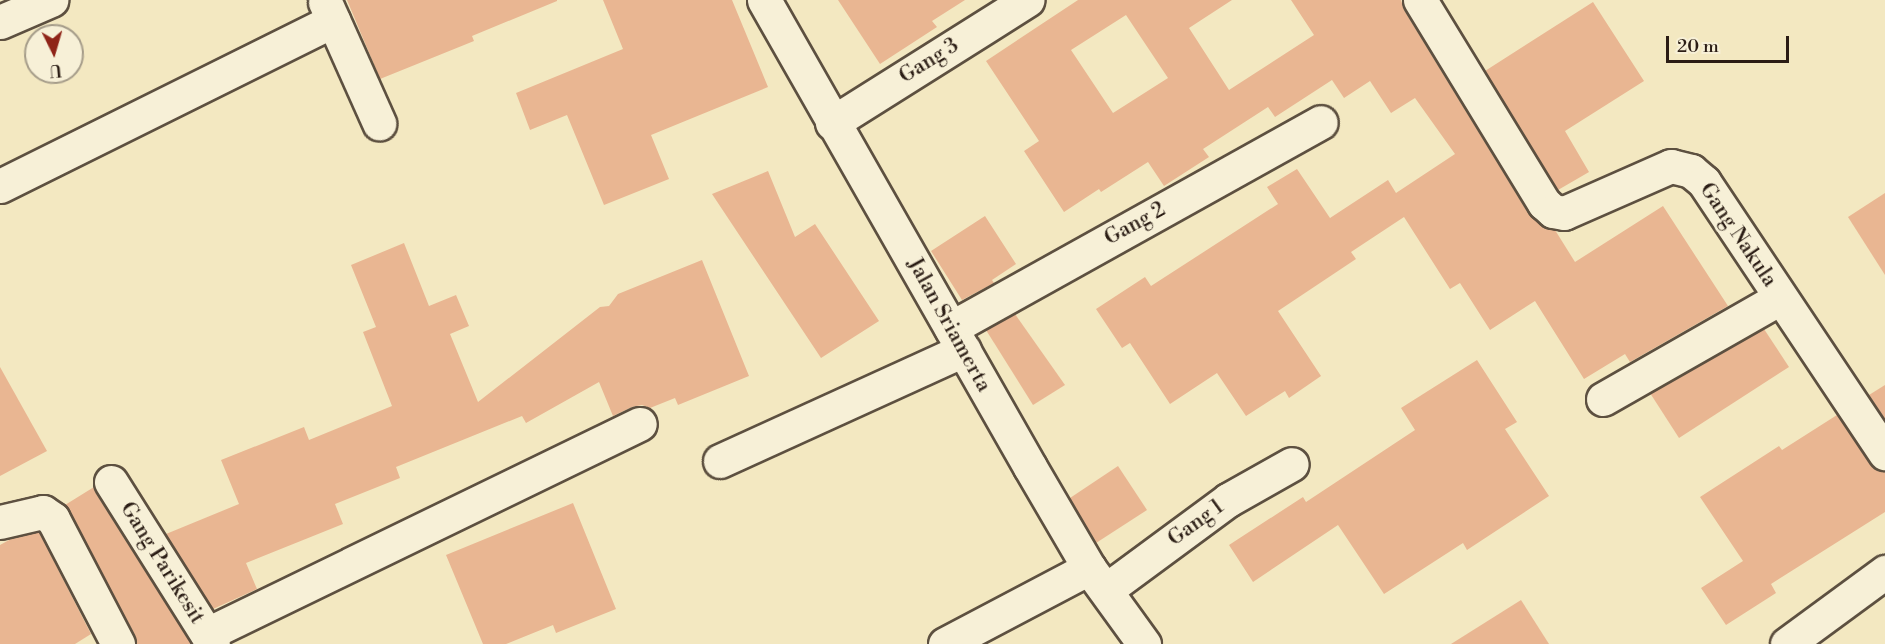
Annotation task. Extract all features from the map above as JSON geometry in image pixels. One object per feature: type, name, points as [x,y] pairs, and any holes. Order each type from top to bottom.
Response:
[{"type":"street","points":[[0,22],[51,0]]},
{"type":"street","name":"Jalan Sriamerta","points":[[764,0],[832,123],[1098,579],[1144,644]]},
{"type":"street","name":"Gang 3","points":[[832,123],[1027,0]]},
{"type":"street","name":"Gang Nakula","points":[[1420,0],[1544,203],[1553,211],[1564,213],[1671,166],[1680,166],[1691,171],[1704,182],[1885,453]]},
{"type":"street","points":[[0,186],[329,11],[380,123]]},
{"type":"street","name":"Gang 2","points":[[720,461],[958,339],[1321,122]]},
{"type":"street","points":[[1603,399],[1780,298]]},
{"type":"street","points":[[210,639],[640,424]]},
{"type":"street","name":"Gang 1","points":[[945,644],[1098,579],[1292,464]]},
{"type":"street","name":"Gang Parikesit","points":[[111,482],[210,639]]},
{"type":"street","points":[[0,522],[20,515],[43,512],[53,519],[118,644]]},
{"type":"street","points":[[1787,644],[1885,572]]},
{"type":"building","points":[[347,0],[557,1],[472,36],[474,41],[380,79]]},
{"type":"building","points":[[603,0],[732,0],[768,87],[651,135],[669,179],[604,205],[567,115],[530,130],[516,93],[623,49]]},
{"type":"building","points":[[838,0],[965,0],[932,21],[937,27],[880,64]]},
{"type":"building","points":[[1078,0],[1232,0],[1189,28],[1229,90],[1314,35],[1291,0],[1401,0],[1404,10],[1528,213],[1541,225],[1555,230],[1575,262],[1663,206],[1728,306],[1630,362],[1625,354],[1584,379],[1535,301],[1490,330],[1460,283],[1450,289],[1404,217],[1351,252],[1356,259],[1278,311],[1321,376],[1289,398],[1285,391],[1246,416],[1217,373],[1170,404],[1130,343],[1122,348],[1096,309],[1145,277],[1151,286],[1278,204],[1267,187],[1297,169],[1330,218],[1388,180],[1396,193],[1455,154],[1415,98],[1391,113],[1370,81],[1344,98],[1332,80],[1275,117],[1268,107],[1203,149],[1209,157],[1164,186],[1148,162],[1101,192],[1099,189],[1064,212],[1024,151],[1039,141],[986,61]],"holes":[[[1126,15],[1168,78],[1113,113],[1071,50]]]},
{"type":"building","points":[[1593,2],[1644,81],[1565,131],[1589,172],[1558,190],[1485,71]]},
{"type":"building","points":[[768,171],[795,237],[815,224],[879,321],[821,358],[712,194]]},
{"type":"building","points":[[1885,193],[1885,275],[1848,217]]},
{"type":"building","points":[[985,216],[1016,264],[992,280],[994,283],[962,300],[931,251]]},
{"type":"building","points":[[404,243],[429,306],[456,295],[469,326],[450,334],[478,402],[600,307],[609,306],[618,294],[702,260],[749,376],[678,405],[675,398],[650,408],[642,405],[632,407],[613,416],[599,382],[526,423],[522,416],[396,467],[400,478],[335,504],[343,524],[246,563],[257,589],[213,609],[166,534],[239,504],[221,460],[304,427],[309,440],[392,406],[363,332],[376,327],[351,265]]},
{"type":"building","points":[[1015,314],[1065,385],[1033,405],[986,330]]},
{"type":"building","points":[[1764,329],[1789,367],[1679,438],[1650,393]]},
{"type":"building","points":[[1477,360],[1517,422],[1505,429],[1549,496],[1467,550],[1463,543],[1384,594],[1338,525],[1253,582],[1229,545],[1303,497],[1306,502],[1415,430],[1401,408]]},
{"type":"building","points":[[0,367],[47,451],[0,476]]},
{"type":"building","points":[[1885,385],[1885,419],[1869,395]]},
{"type":"building","points":[[1837,415],[1869,463],[1885,472],[1885,512],[1771,584],[1776,593],[1726,625],[1701,588],[1743,561],[1700,497],[1779,446],[1782,450]]},
{"type":"building","points":[[1118,466],[1147,510],[1096,543],[1070,498]]},
{"type":"building","points":[[94,487],[191,644],[137,644],[135,635],[65,505]]},
{"type":"building","points":[[573,503],[616,609],[556,633],[553,625],[506,644],[483,644],[446,555]]},
{"type":"building","points":[[39,532],[91,634],[75,644],[0,644],[0,545],[11,539]]},
{"type":"building","points":[[1521,600],[1549,644],[1451,644]]}]
